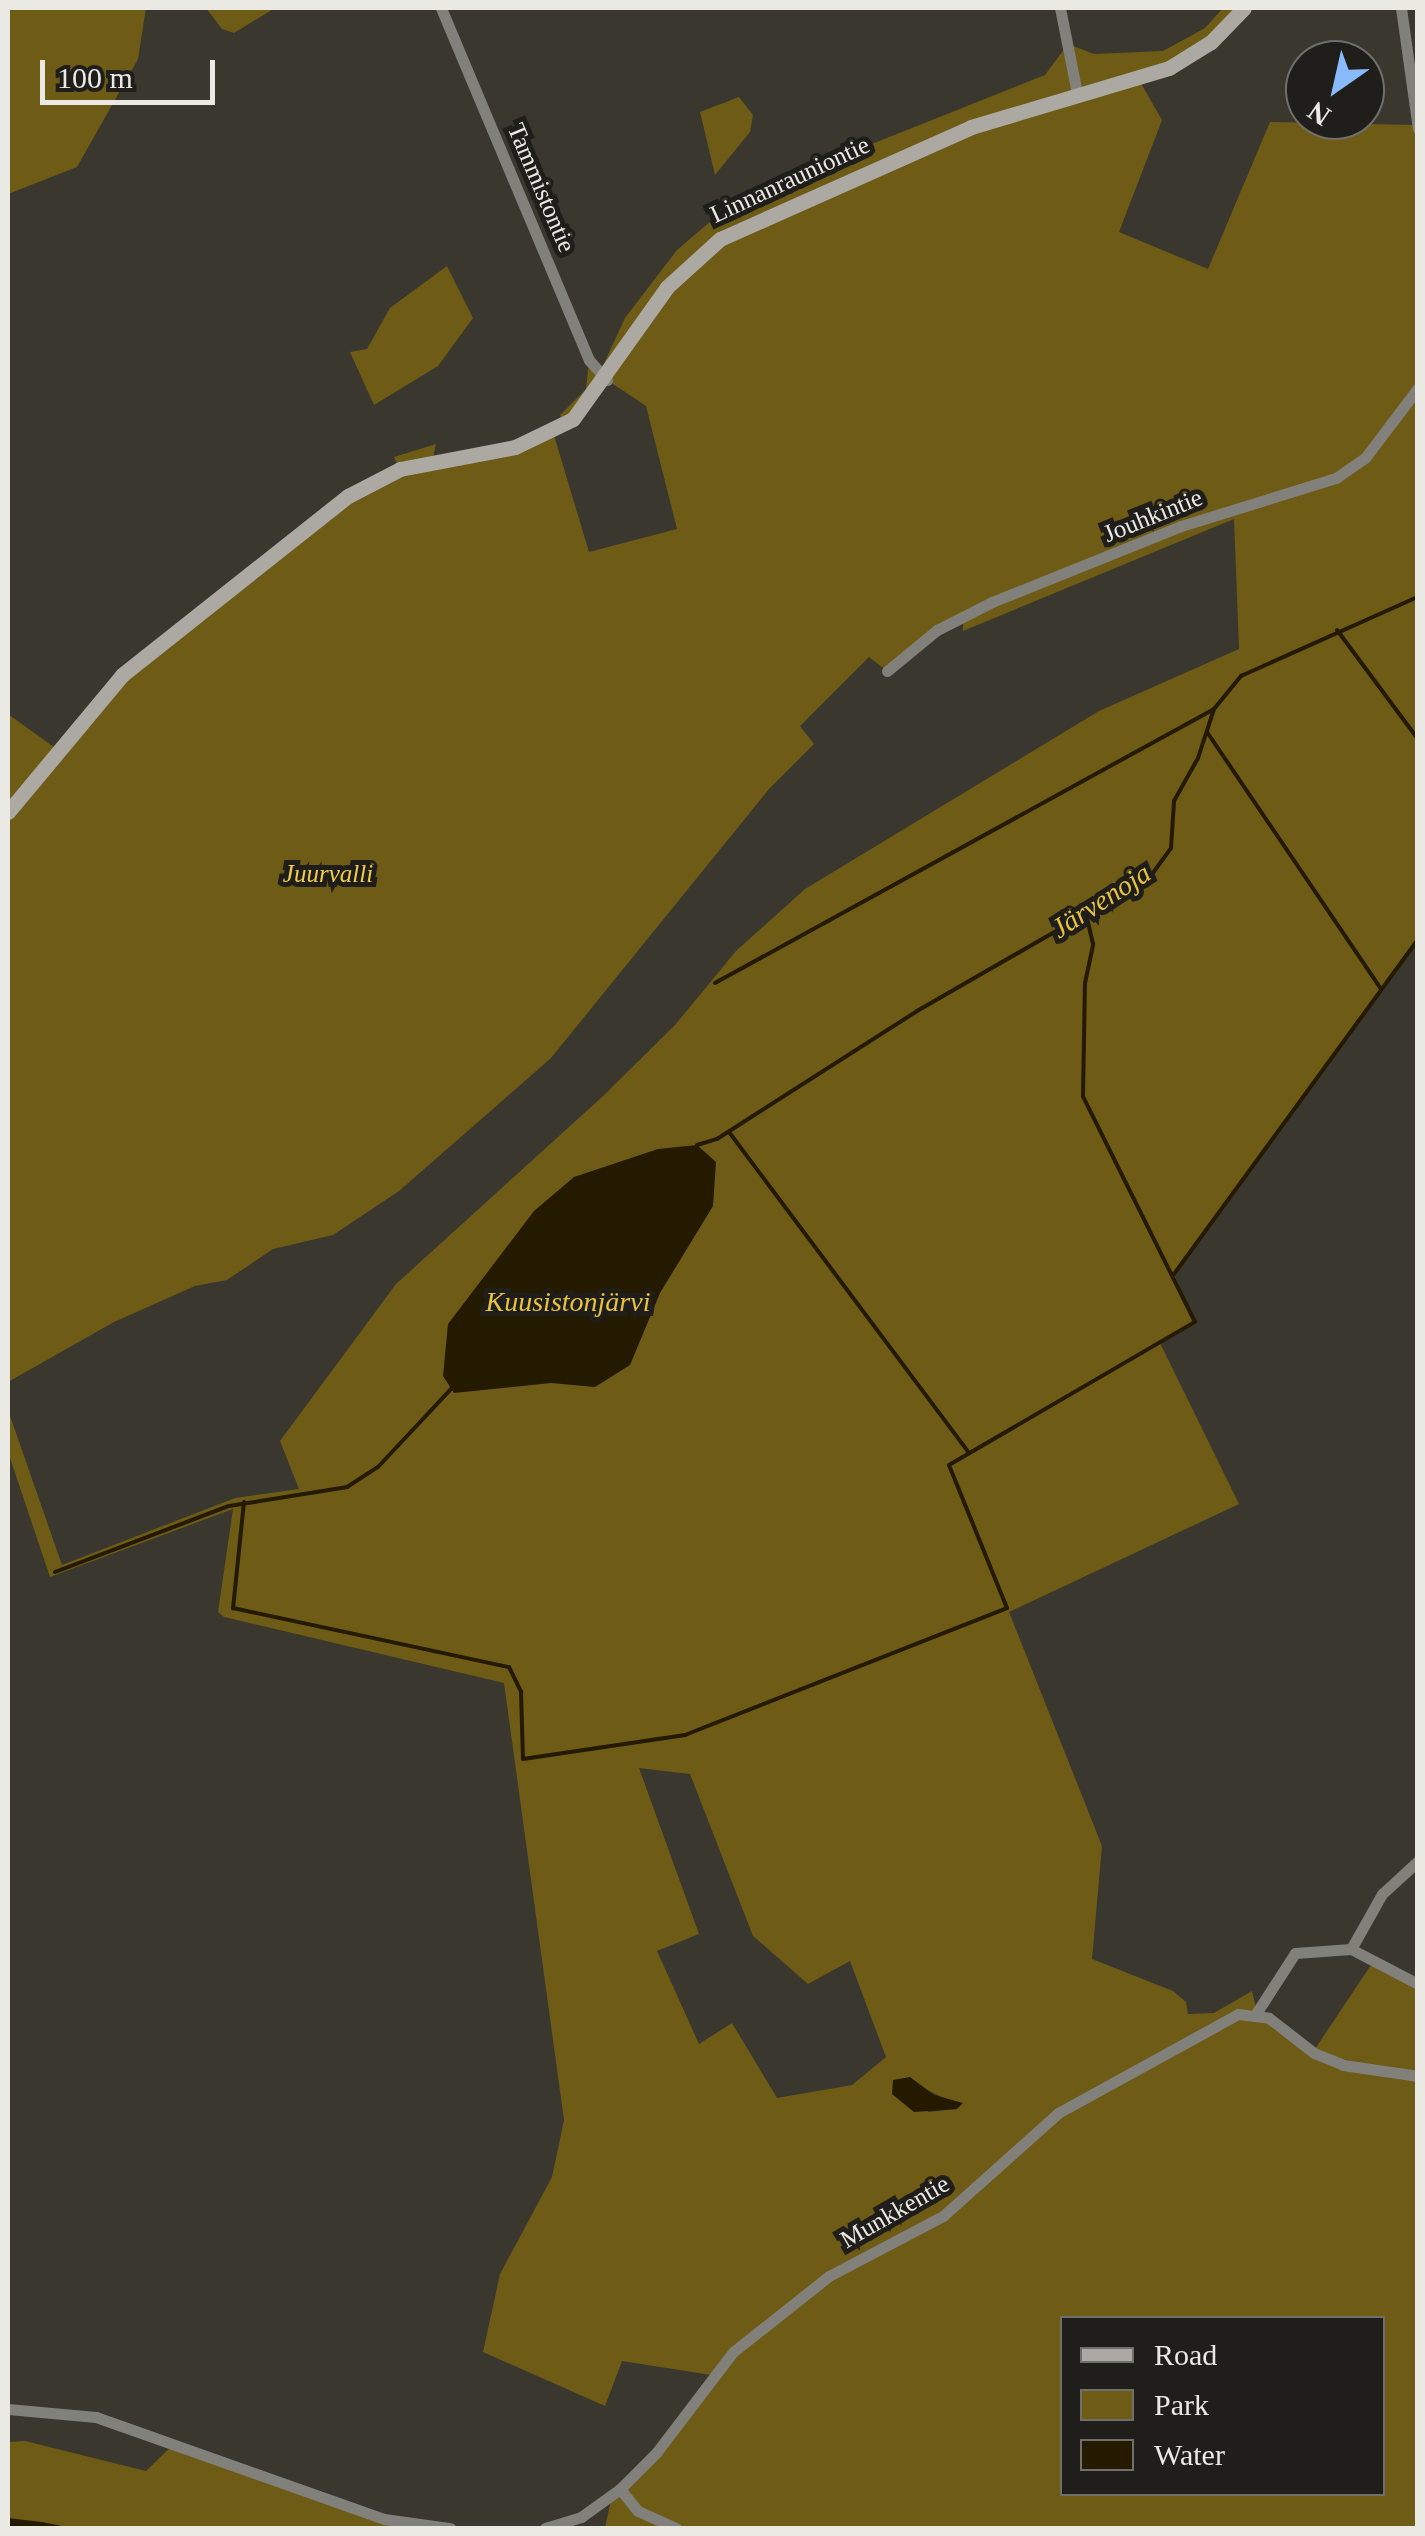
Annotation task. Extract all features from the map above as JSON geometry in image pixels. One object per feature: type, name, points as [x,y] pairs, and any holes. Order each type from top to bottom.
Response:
[{"type":"street","name":"Tammistontie","points":[[442,8],[589,360],[607,380]]},
{"type":"street","points":[[1060,8],[1077,93]]},
{"type":"street","name":"Linnanrauniontie","points":[[8,812],[122,675],[348,496],[400,469],[542,438],[588,406],[668,287],[720,238],[930,143],[1077,93],[1139,80],[1192,57],[1244,8]]},
{"type":"street","points":[[1401,8],[1418,129]]},
{"type":"street","name":"Jouhkintie","points":[[887,671],[936,630],[992,602],[1181,526],[1336,478],[1364,458],[1418,388]]},
{"type":"street","points":[[1351,1949],[1382,1894],[1418,1861]]},
{"type":"street","points":[[1418,1984],[1351,1949],[1295,1952],[1257,2012],[1324,2058],[1377,2074],[1418,2076]]},
{"type":"street","name":"Munkkentie","points":[[544,2528],[581,2517],[620,2489],[656,2453],[732,2352],[812,2289],[951,2210],[1058,2113],[1238,2014],[1257,2012]]},
{"type":"street","points":[[8,2409],[96,2416],[384,2520],[450,2528]]},
{"type":"street","points":[[620,2489],[638,2511],[676,2528]]},
{"type":"green space","points":[[8,8],[146,8],[138,59],[77,167],[8,194]]},
{"type":"green space","points":[[206,8],[275,8],[234,33],[222,29]]},
{"type":"green space","name":"Juurvalli","points":[[1223,8],[1244,8],[1227,27],[1139,80],[1162,120],[1119,232],[1208,269],[1270,122],[1285,122],[1285,140],[1385,140],[1385,124],[1417,125],[1417,940],[1174,1274],[1195,1322],[1160,1343],[1239,1504],[1009,1612],[1102,1846],[1092,1959],[1173,1991],[1186,2002],[1188,2014],[1214,2013],[1252,1991],[1257,2012],[1313,2052],[1373,1962],[1417,1984],[1417,2528],[605,2528],[612,2495],[637,2473],[711,2375],[622,2361],[605,2406],[483,2352],[500,2274],[552,2177],[564,2120],[504,1683],[224,1617],[218,1612],[233,1509],[50,1577],[8,1452],[8,1410],[62,1565],[235,1498],[299,1489],[280,1441],[396,1284],[602,1097],[675,1025],[736,951],[805,889],[1099,711],[1239,649],[1234,519],[963,631],[963,617],[887,671],[869,657],[800,726],[814,744],[769,789],[551,1058],[399,1191],[333,1235],[273,1249],[227,1280],[195,1286],[114,1322],[8,1382],[8,714],[58,750],[185,622],[399,469],[394,457],[436,444],[433,458],[553,432],[589,552],[677,529],[646,406],[607,380],[563,426],[560,415],[586,389],[589,360],[599,374],[625,318],[677,250],[739,197],[1045,75],[1068,44],[1094,54],[1163,51],[1205,28]],"holes":[[[639,1768],[690,1774],[753,1936],[808,1984],[850,1961],[886,2057],[852,2085],[777,2098],[732,2023],[699,2044],[657,1951],[699,1934]],[[919,2086],[948,2100],[957,2109],[928,2112]]]},
{"type":"green space","points":[[739,97],[753,115],[750,132],[715,175],[700,112]]},
{"type":"green space","points":[[447,266],[473,318],[438,366],[374,405],[350,352],[367,349],[390,308]]},
{"type":"green space","points":[[25,2441],[146,2471],[176,2442],[364,2512],[450,2528],[8,2528],[8,2442]]},
{"type":"water","name":"Kuusistonjärvi","points":[[697,1145],[716,1162],[713,1206],[660,1293],[630,1365],[595,1387],[551,1383],[454,1393],[443,1376],[448,1324],[534,1211],[574,1177],[658,1149]]},
{"type":"water","points":[[910,2077],[934,2095],[963,2103],[957,2109],[914,2112],[892,2094],[893,2080]]},
{"type":"water","points":[[8,2518],[42,2522],[72,2528],[8,2528]]},
{"type":"waterway","name":"Järvenoja","points":[[697,1145],[717,1139],[917,1011],[1150,877],[1171,848],[1174,801],[1198,758],[1214,709],[1241,676],[1418,597]]},
{"type":"waterway","points":[[1337,630],[1418,739]]},
{"type":"waterway","points":[[715,983],[1214,709]]},
{"type":"waterway","points":[[1207,732],[1381,989]]},
{"type":"waterway","points":[[244,1502],[233,1608],[509,1667],[521,1692],[523,1759],[685,1735],[1007,1608],[949,1465],[1195,1322],[1083,1096],[1085,983],[1093,944],[1086,914]]},
{"type":"waterway","points":[[1174,1274],[1418,940]]},
{"type":"waterway","points":[[729,1132],[969,1453]]},
{"type":"waterway","points":[[55,1572],[229,1506],[347,1487],[378,1467],[451,1389]]}]
